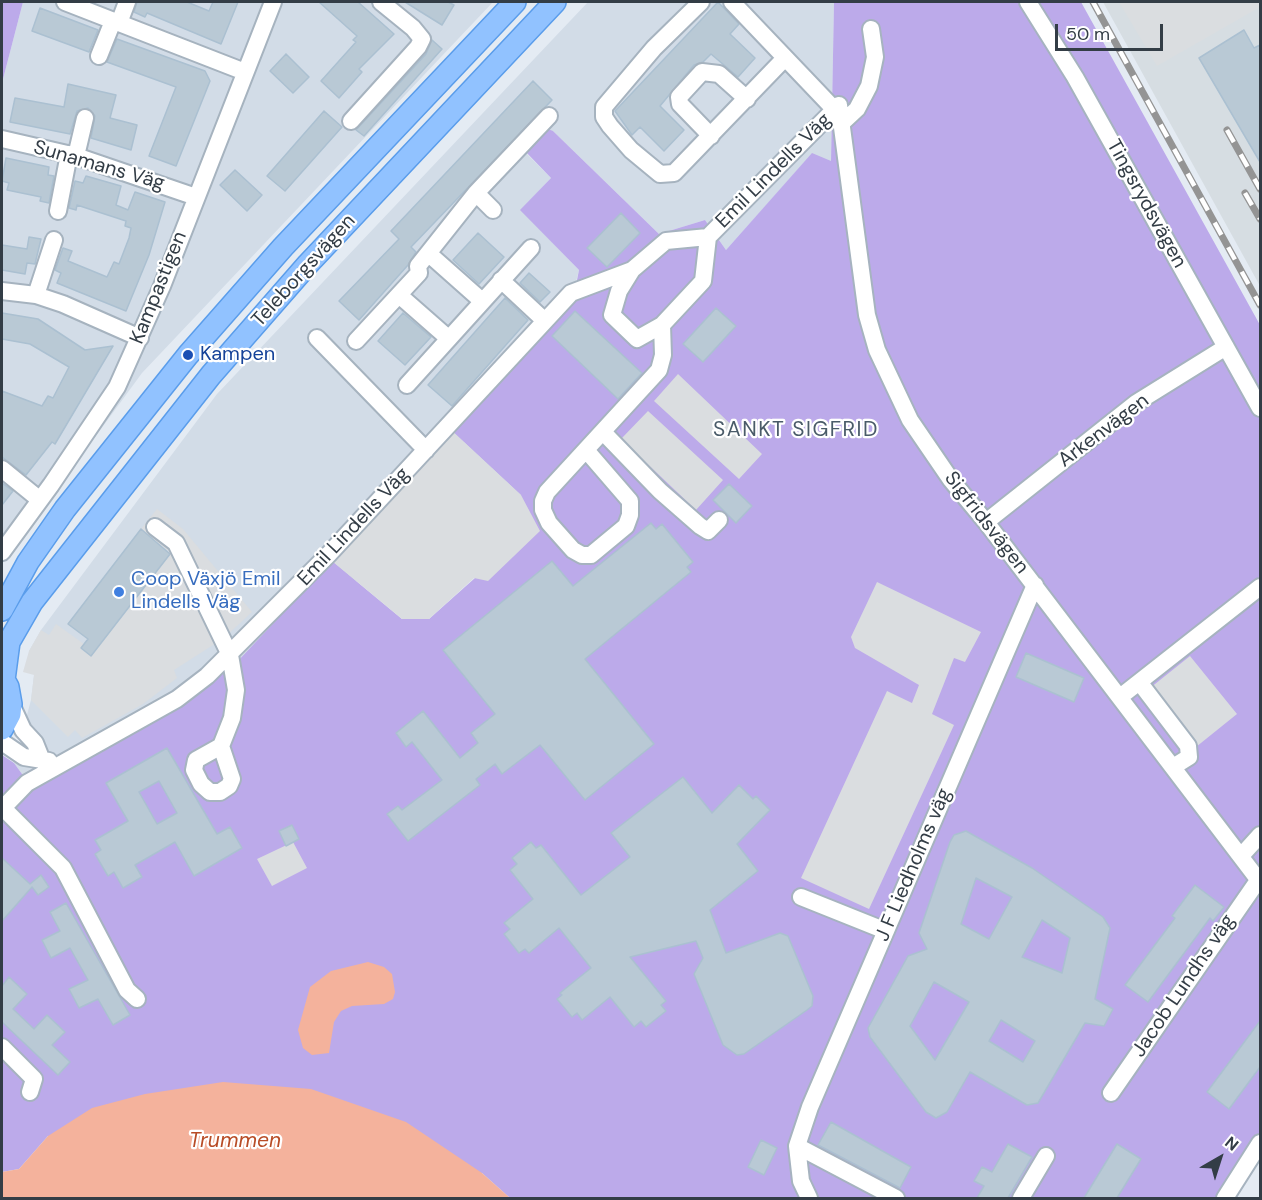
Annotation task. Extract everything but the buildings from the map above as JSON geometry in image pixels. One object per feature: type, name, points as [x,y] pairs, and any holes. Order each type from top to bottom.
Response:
[{"type":"main road","name":"Teleborgsvägen","points":[[2,610],[28,562],[65,509],[188,356],[283,247],[515,2]]},
{"type":"main road","name":"Teleborgsvägen","points":[[3,678],[7,648],[32,602],[211,375],[308,264],[555,2]]},
{"type":"main road","points":[[2,729],[11,704],[3,678]]},
{"type":"street","points":[[65,2],[245,72]]},
{"type":"street","points":[[99,56],[127,2]]},
{"type":"street","name":"Kampastigen","points":[[2,552],[117,387],[140,338],[273,2]]},
{"type":"street","points":[[351,121],[418,47],[422,39],[413,28],[381,2]]},
{"type":"street","points":[[701,2],[654,48],[604,107],[604,117],[631,150],[660,174],[674,174],[785,58]]},
{"type":"street","points":[[732,2],[839,113]]},
{"type":"street","name":"Tingsrydsvägen","points":[[1028,2],[1075,76],[1260,408]]},
{"type":"street","name":"Emil Lindells Väg","points":[[708,237],[704,281],[662,326],[637,339],[612,315],[619,291],[632,270],[666,241],[708,237],[839,113],[857,109],[869,86],[875,57],[872,29]]},
{"type":"street","points":[[711,136],[680,104],[679,98],[702,72],[719,74],[747,99]]},
{"type":"street","name":"Sigfridsvägen","points":[[839,113],[867,315],[877,350],[910,420],[951,480],[1035,585],[1260,881]]},
{"type":"street","points":[[356,341],[419,273],[418,266],[439,243],[440,235],[476,193],[549,116]]},
{"type":"street","points":[[58,211],[85,118]]},
{"type":"street","name":"Sunamans Väg","points":[[2,139],[73,155],[196,197]]},
{"type":"street","points":[[476,193],[493,210]]},
{"type":"street","points":[[36,296],[54,240]]},
{"type":"street","points":[[407,386],[531,248]]},
{"type":"street","points":[[429,254],[482,301]]},
{"type":"street","name":"Emil Lindells Väg","points":[[2,809],[27,783],[177,699],[230,655],[426,450],[571,293],[632,270]]},
{"type":"street","points":[[501,280],[545,321]]},
{"type":"street","points":[[2,291],[36,296],[63,304],[140,338]]},
{"type":"street","points":[[399,295],[448,338]]},
{"type":"street","points":[[586,450],[630,501],[630,515],[626,526],[591,555],[582,555],[573,550],[549,523],[543,510],[543,501],[547,492],[659,370],[663,355],[662,326]]},
{"type":"street","name":"Emil Lindells Väg","points":[[317,338],[426,450]]},
{"type":"street","name":"Arkenvägen","points":[[986,522],[1136,404],[1226,346]]},
{"type":"street","points":[[603,432],[660,491],[700,526],[708,531],[719,520]]},
{"type":"street","points":[[2,469],[40,500]]},
{"type":"street","points":[[154,527],[176,543],[230,655],[236,690],[232,718],[221,746]]},
{"type":"street","name":"J F Liedholms väg","points":[[809,1198],[801,1181],[797,1146],[810,1107],[1035,585]]},
{"type":"street","points":[[1120,698],[1260,587]]},
{"type":"street","points":[[1140,683],[1188,746],[1189,757],[1173,767]]},
{"type":"street","points":[[11,704],[23,730],[35,743],[41,758]]},
{"type":"street","points":[[2,742],[24,757],[41,758],[58,765]]},
{"type":"street","points":[[2,809],[63,868],[127,990],[137,999]]},
{"type":"street","points":[[1241,856],[1260,835]]},
{"type":"street","name":"Jacob Lundhs väg","points":[[1111,1093],[1260,881]]},
{"type":"street","points":[[801,897],[886,931]]},
{"type":"street","points":[[2,1047],[34,1079],[30,1092]]},
{"type":"street","points":[[1225,1198],[1260,1143]]},
{"type":"street","points":[[797,1146],[891,1197]]},
{"type":"street","points":[[1021,1198],[1046,1156]]},
{"type":"shaded area","points":[[2,2],[23,2],[2,83]]},
{"type":"shaded area","points":[[23,2],[493,2],[142,373],[2,564],[2,83]]},
{"type":"shaded area","points":[[588,2],[834,2],[831,162],[812,154],[726,250],[705,220],[659,234],[553,131],[524,151],[551,178],[521,210],[579,270],[521,495],[276,623],[236,663],[183,706],[33,789],[14,763],[31,700],[34,675],[29,651],[41,630],[217,394]]},
{"type":"shaded area","points":[[834,2],[1081,2],[1260,325],[1260,1143],[1225,1198],[510,1198],[482,1173],[48,1136],[19,1169],[2,1172],[2,755],[14,763],[33,789],[183,706],[236,663],[332,561],[402,619],[429,619],[475,578],[521,495],[450,429],[574,295],[579,270],[520,210],[551,178],[524,150],[545,128],[553,131],[659,234],[705,220],[726,250],[812,153],[831,161]]},
{"type":"shaded area","points":[[1103,2],[1260,2],[1260,286],[1134,58]]},
{"type":"shaded area","points":[[1119,2],[1260,2],[1260,7],[1157,66]]},
{"type":"shaded area","points":[[678,374],[762,454],[739,479],[654,401]]},
{"type":"shaded area","points":[[648,411],[723,480],[696,510],[621,439]]},
{"type":"shaded area","points":[[450,429],[521,495],[540,531],[488,581],[474,578],[429,619],[402,619],[332,561]]},
{"type":"shaded area","points":[[157,509],[183,529],[252,612],[224,638],[174,670],[177,678],[143,704],[82,738],[75,730],[68,737],[31,700],[34,675],[23,672],[29,651],[41,630],[49,635],[56,624],[84,644],[81,649],[91,656],[171,553],[141,529]]},
{"type":"shaded area","points":[[877,582],[981,632],[965,662],[954,658],[932,714],[954,725],[869,909],[801,878],[887,691],[912,703],[919,685],[855,648],[851,637]]},
{"type":"shaded area","points":[[1190,656],[1237,714],[1196,747],[1150,688]]},
{"type":"shaded area","points":[[293,842],[307,868],[272,886],[257,859]]},
{"type":"water","points":[[368,962],[384,967],[392,974],[395,992],[393,999],[384,1004],[352,1006],[341,1011],[334,1022],[329,1053],[312,1055],[303,1048],[298,1030],[310,987],[331,971]]},
{"type":"water","name":"Trummen","points":[[223,1082],[311,1089],[406,1122],[482,1173],[510,1198],[2,1198],[2,1172],[19,1169],[48,1136],[92,1108],[145,1094]]},
{"type":"railway","points":[[1093,2],[1260,305]]},
{"type":"railway","points":[[1227,130],[1260,189]]},
{"type":"railway","points":[[1245,193],[1260,219]]},
{"type":"place","name":"Kampen","points":[[188,355]]},
{"type":"place","name":"Coop Växjö Emil Lindells Väg","points":[[119,592]]},
{"type":"district","name":"SANKT SIGFRID","points":[[796,430]]}]
